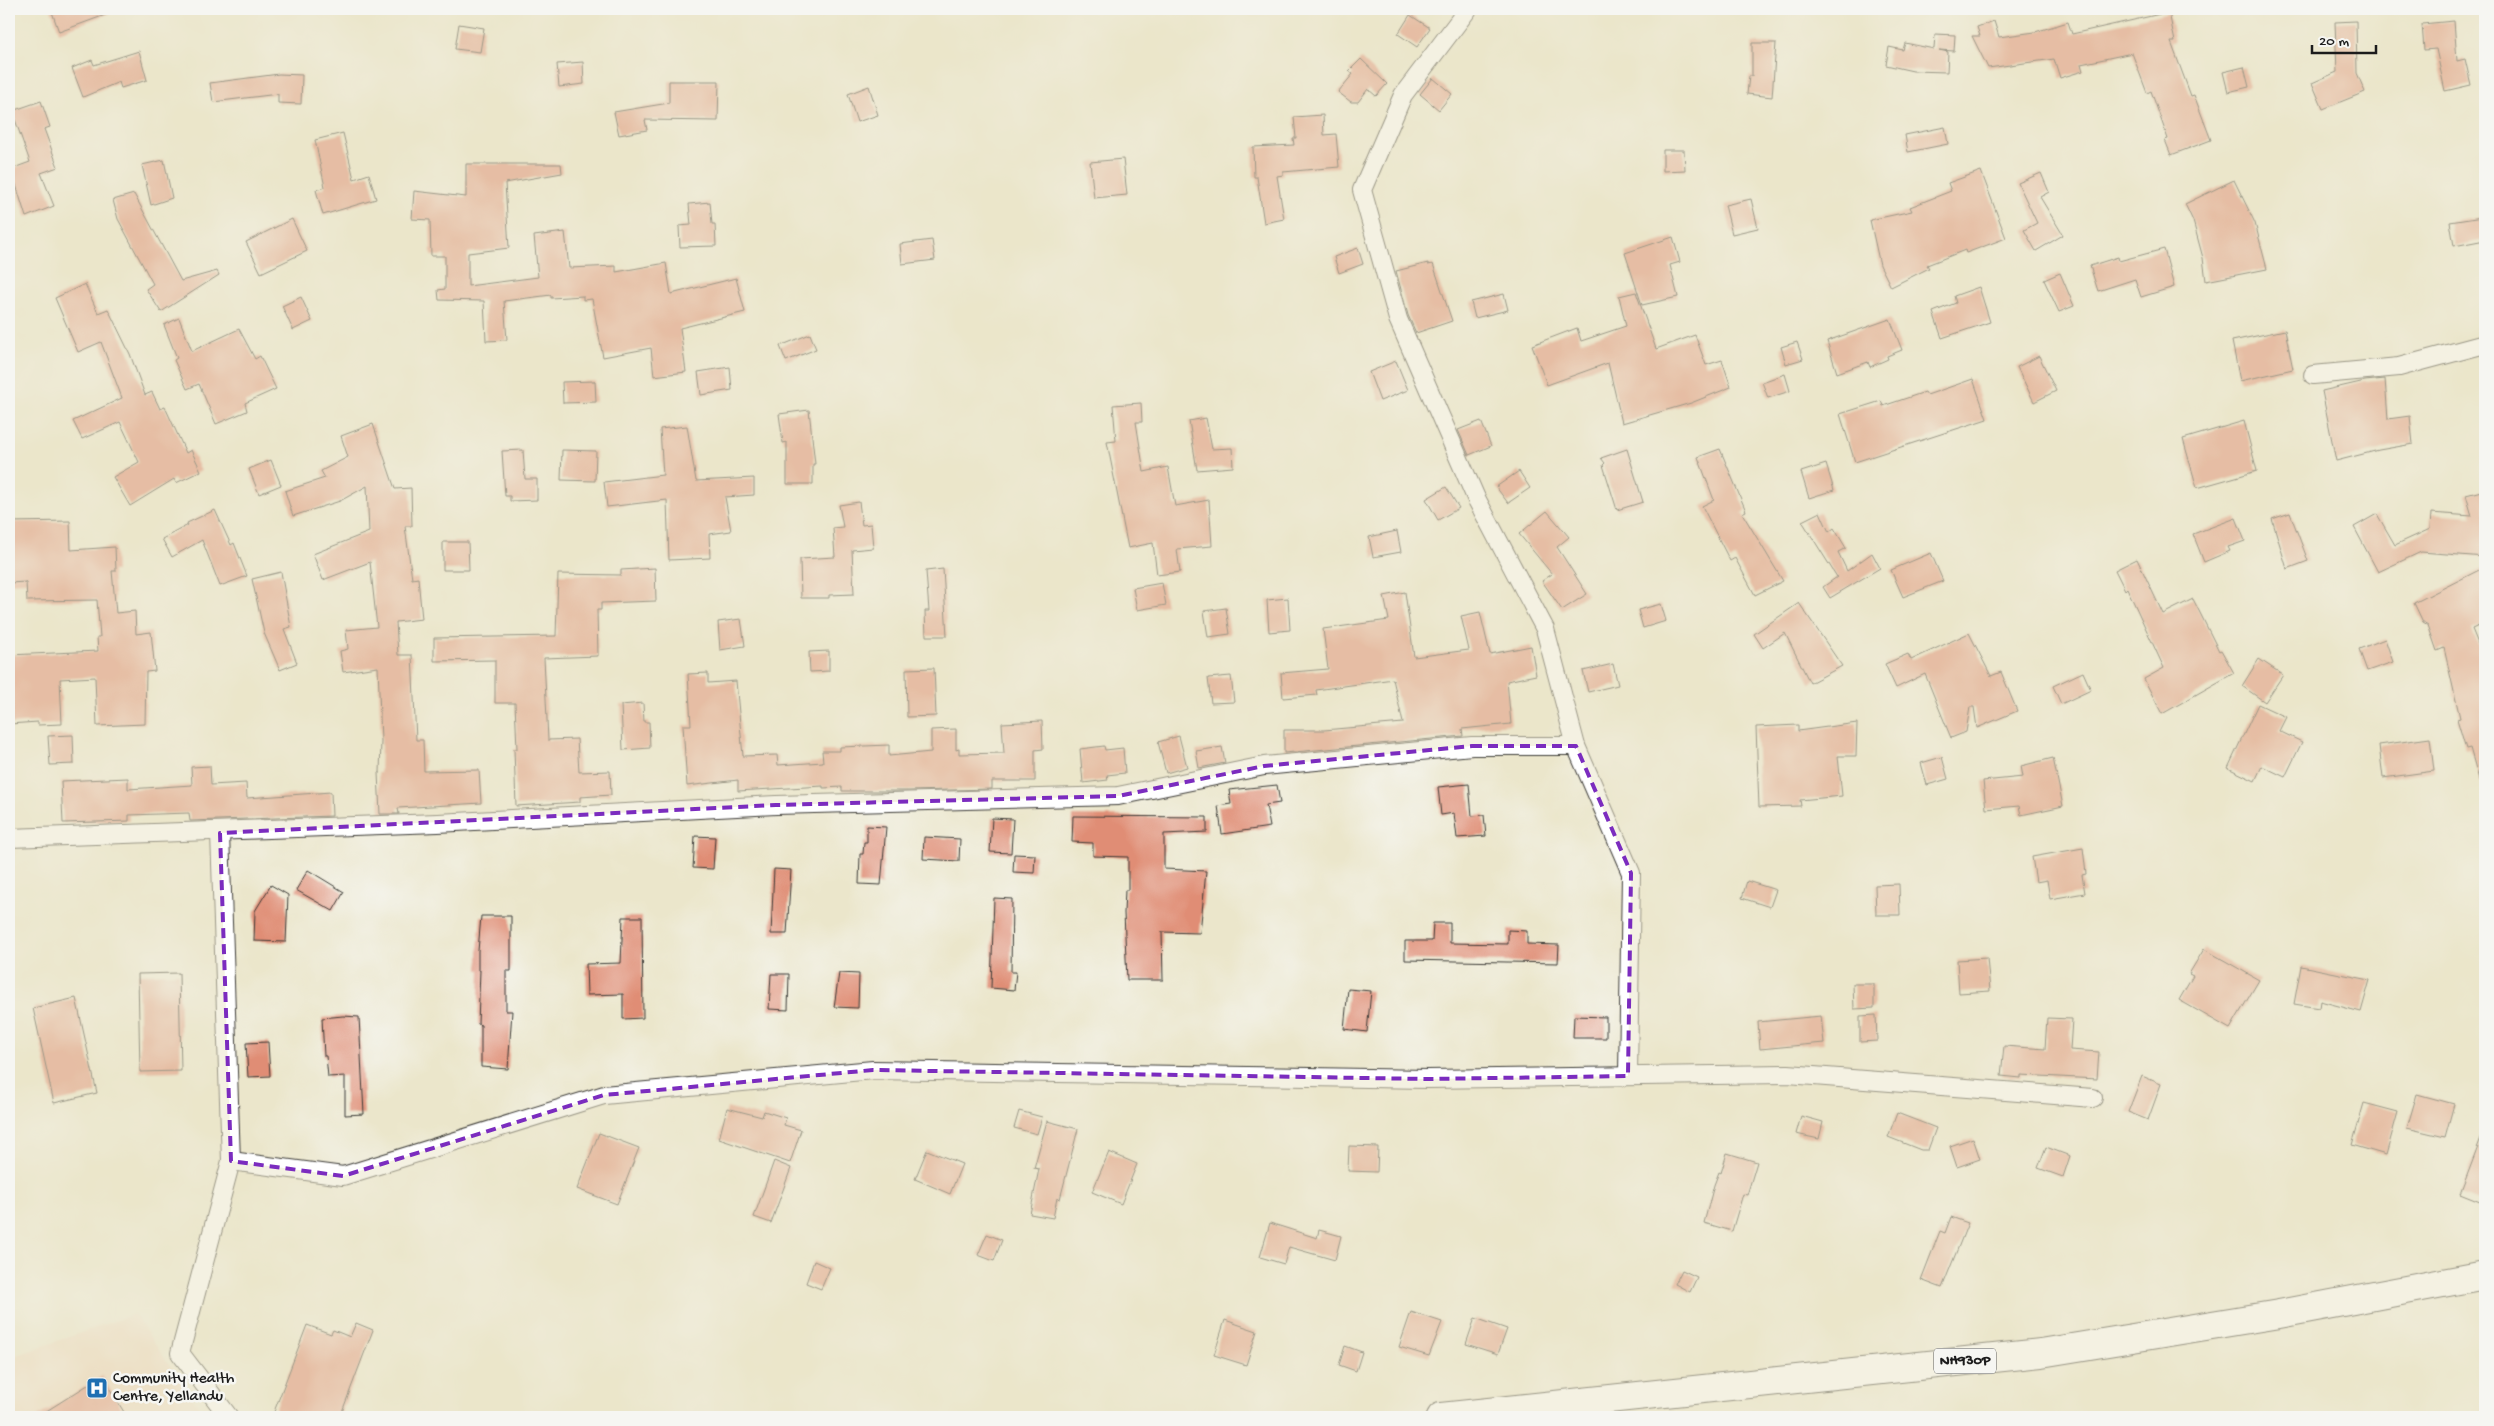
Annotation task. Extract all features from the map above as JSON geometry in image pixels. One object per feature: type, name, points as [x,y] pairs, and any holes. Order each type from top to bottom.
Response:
[{"type":"highway","name":"NH930P","points":[[1440,1417],[2041,1353],[2279,1314],[2485,1275]]},
{"type":"street","points":[[1468,9],[1403,95],[1362,190],[1398,319],[1476,498],[1545,629],[1576,746],[1631,873],[1628,1076]]},
{"type":"street","points":[[2313,375],[2400,367],[2485,344]]},
{"type":"street","points":[[9,838],[220,832],[776,805],[1118,796],[1264,766],[1472,746],[1576,746]]},
{"type":"street","points":[[220,832],[231,1161],[180,1353],[229,1417]]},
{"type":"street","points":[[231,1161],[343,1176],[604,1095],[873,1070],[1428,1080],[1788,1074],[2093,1098]]},
{"type":"highlighted area","points":[[1472,746],[1576,746],[1631,873],[1628,1076],[1428,1079],[873,1070],[604,1095],[343,1176],[231,1161],[220,833],[776,805],[1118,796],[1264,766]]},
{"type":"shaded area","name":"Community Health Centre, Yellandu","points":[[134,1314],[206,1417],[9,1417],[9,1358]]},
{"type":"building","points":[[51,9],[116,9],[116,11],[59,32]]},
{"type":"building","points":[[2169,12],[2175,42],[2171,42],[2191,96],[2194,95],[2211,140],[2171,155],[2165,140],[2168,139],[2151,91],[2147,93],[2132,53],[2081,64],[2083,71],[2060,78],[2054,59],[1988,68],[1972,36],[1980,36],[1977,27],[1994,21],[1999,37],[2035,32],[2068,22],[2072,34]]},
{"type":"building","points":[[1410,15],[1430,28],[1417,47],[1398,34]]},
{"type":"building","points":[[2356,21],[2357,73],[2365,92],[2323,109],[2312,83],[2337,72],[2335,22]]},
{"type":"building","points":[[2454,21],[2457,61],[2465,59],[2471,85],[2445,91],[2436,49],[2424,50],[2422,24]]},
{"type":"building","points":[[459,24],[484,28],[480,52],[455,49]]},
{"type":"building","points":[[1935,34],[1955,35],[1954,51],[1939,50],[1948,52],[1947,72],[1913,71],[1886,65],[1889,47],[1903,50],[1905,43],[1934,49]]},
{"type":"building","points":[[1752,43],[1776,43],[1772,97],[1747,94],[1749,76],[1752,76]]},
{"type":"building","points":[[139,51],[147,80],[121,88],[119,82],[83,97],[72,68],[92,60],[94,65]]},
{"type":"building","points":[[1361,59],[1387,84],[1376,96],[1368,89],[1358,102],[1351,102],[1338,92],[1353,74],[1349,71]]},
{"type":"building","points":[[583,62],[584,84],[559,87],[557,64]]},
{"type":"building","points":[[2244,67],[2249,87],[2228,92],[2223,72]]},
{"type":"building","points":[[279,74],[302,75],[301,104],[278,103],[278,94],[213,102],[210,83]]},
{"type":"building","points":[[1433,78],[1452,94],[1439,110],[1420,94]]},
{"type":"building","points":[[669,81],[719,81],[718,121],[645,120],[647,130],[619,135],[614,112],[669,103]]},
{"type":"building","points":[[869,86],[878,115],[857,122],[848,94]]},
{"type":"building","points":[[41,101],[50,127],[44,129],[58,167],[41,173],[54,206],[26,217],[11,169],[30,162],[12,111]]},
{"type":"building","points":[[1323,115],[1324,135],[1336,134],[1339,167],[1283,172],[1283,175],[1277,176],[1284,219],[1264,223],[1257,177],[1254,177],[1253,147],[1294,145],[1293,138],[1296,138],[1294,117]]},
{"type":"building","points":[[1945,127],[1948,144],[1908,152],[1905,135]]},
{"type":"building","points":[[343,133],[354,179],[369,174],[376,199],[323,215],[316,190],[325,187],[315,140]]},
{"type":"building","points":[[1663,150],[1684,150],[1685,170],[1663,171]]},
{"type":"building","points":[[1123,159],[1127,195],[1094,198],[1090,162]]},
{"type":"building","points":[[164,160],[172,198],[151,205],[142,165]]},
{"type":"building","points":[[466,164],[561,164],[562,173],[505,183],[509,248],[468,253],[468,286],[538,277],[534,236],[565,232],[569,268],[616,266],[616,272],[666,263],[671,294],[736,278],[745,312],[680,328],[686,372],[654,376],[651,348],[603,357],[592,299],[583,300],[583,296],[551,298],[551,295],[504,301],[507,340],[486,341],[484,301],[439,300],[438,290],[445,289],[445,256],[431,256],[430,220],[412,219],[414,191],[466,197]]},
{"type":"building","points":[[1981,171],[2006,238],[1966,253],[1965,250],[1927,265],[1929,268],[1891,287],[1880,265],[1870,220],[1912,211],[1910,207],[1951,191],[1948,183]]},
{"type":"building","points":[[2041,173],[2049,192],[2040,197],[2063,235],[2036,251],[2024,230],[2037,223],[2018,183]]},
{"type":"building","points":[[2234,180],[2255,223],[2267,269],[2206,281],[2203,258],[2193,221],[2185,204]]},
{"type":"building","points":[[134,194],[181,281],[217,271],[219,275],[161,312],[146,289],[153,284],[118,219],[113,200]]},
{"type":"building","points":[[1751,199],[1758,228],[1732,234],[1725,205]]},
{"type":"building","points":[[710,202],[712,224],[715,224],[716,246],[680,247],[679,226],[691,225],[689,204]]},
{"type":"building","points":[[2482,217],[2485,240],[2454,246],[2450,222]]},
{"type":"building","points":[[292,219],[307,251],[261,273],[246,242]]},
{"type":"building","points":[[1673,237],[1680,262],[1670,265],[1678,297],[1642,305],[1625,253]]},
{"type":"building","points":[[932,240],[935,260],[902,264],[900,244]]},
{"type":"building","points":[[1358,248],[1363,264],[1339,273],[1334,257]]},
{"type":"building","points":[[2164,249],[2174,287],[2141,297],[2135,279],[2098,291],[2090,266],[2118,257],[2119,261]]},
{"type":"building","points":[[1428,263],[1428,265],[1433,264],[1452,321],[1416,333],[1408,315],[1396,271]]},
{"type":"building","points":[[2060,273],[2074,306],[2059,312],[2044,280]]},
{"type":"building","points":[[85,284],[98,313],[108,309],[130,354],[145,395],[152,392],[160,409],[165,407],[186,453],[191,450],[201,471],[176,483],[174,479],[130,506],[113,477],[139,462],[120,422],[82,439],[73,421],[122,398],[101,342],[78,352],[55,298]]},
{"type":"building","points":[[1979,287],[1990,322],[1942,338],[1933,312],[1956,303],[1954,296]]},
{"type":"building","points":[[1636,292],[1656,349],[1695,335],[1706,365],[1722,360],[1731,387],[1691,403],[1622,423],[1608,363],[1547,385],[1532,345],[1577,328],[1581,341],[1626,326],[1619,296]]},
{"type":"building","points":[[1504,294],[1508,310],[1475,318],[1471,302]]},
{"type":"building","points":[[301,297],[312,321],[293,330],[282,306]]},
{"type":"building","points":[[179,318],[192,351],[239,329],[255,359],[260,356],[276,389],[245,403],[247,411],[216,424],[199,384],[187,389],[174,360],[177,358],[164,325]]},
{"type":"building","points":[[1890,319],[1902,350],[1887,356],[1888,359],[1870,367],[1868,362],[1837,373],[1827,341]]},
{"type":"building","points":[[2285,330],[2293,369],[2240,381],[2232,341]]},
{"type":"building","points":[[810,334],[816,349],[786,361],[780,346]]},
{"type":"building","points":[[1797,342],[1803,359],[1786,364],[1781,347]]},
{"type":"building","points":[[2039,356],[2056,391],[2034,402],[2017,367]]},
{"type":"building","points":[[1396,361],[1408,390],[1380,401],[1369,372]]},
{"type":"building","points":[[730,367],[732,390],[701,395],[698,372]]},
{"type":"building","points":[[1785,374],[1790,391],[1768,398],[1762,382]]},
{"type":"building","points":[[1973,379],[1987,419],[1855,462],[1840,414],[1881,401],[1883,406],[1925,392],[1927,395]]},
{"type":"building","points":[[2385,379],[2388,419],[2410,416],[2413,444],[2336,461],[2322,391],[2365,381]]},
{"type":"building","points":[[595,381],[596,402],[563,403],[562,382]]},
{"type":"building","points":[[1141,403],[1142,422],[1136,422],[1144,472],[1168,467],[1175,506],[1209,500],[1212,546],[1177,549],[1180,572],[1157,575],[1153,543],[1128,548],[1107,442],[1116,441],[1113,405]]},
{"type":"building","points":[[809,410],[815,464],[813,464],[813,484],[787,484],[787,442],[783,443],[779,414]]},
{"type":"building","points":[[1206,418],[1212,449],[1232,448],[1233,467],[1197,470],[1189,421]]},
{"type":"building","points":[[1481,421],[1491,446],[1469,455],[1458,430]]},
{"type":"building","points":[[2244,421],[2257,471],[2197,488],[2183,439]]},
{"type":"building","points":[[373,424],[395,489],[411,488],[412,526],[405,526],[412,579],[418,578],[422,619],[396,622],[398,655],[412,655],[416,740],[423,740],[424,771],[479,770],[481,803],[398,808],[399,814],[380,814],[378,773],[380,773],[381,741],[378,667],[343,672],[340,651],[348,649],[346,630],[377,627],[370,562],[323,580],[313,554],[369,532],[367,486],[340,501],[293,516],[285,491],[325,478],[321,471],[348,457],[341,436]]},
{"type":"building","points":[[687,426],[696,481],[754,478],[754,495],[725,497],[731,531],[709,534],[710,558],[669,560],[667,500],[607,507],[604,482],[663,475],[660,429]]},
{"type":"building","points":[[1627,449],[1643,502],[1617,510],[1603,465],[1605,463],[1601,458]]},
{"type":"building","points":[[1720,449],[1746,511],[1742,513],[1783,581],[1755,595],[1735,558],[1730,561],[1702,506],[1714,500],[1698,457]]},
{"type":"building","points":[[523,450],[525,479],[537,479],[537,500],[510,501],[510,496],[505,496],[502,451]]},
{"type":"building","points":[[562,450],[596,451],[595,481],[561,480]]},
{"type":"building","points":[[271,460],[281,485],[259,494],[249,469]]},
{"type":"building","points":[[1826,464],[1834,490],[1809,498],[1801,472]]},
{"type":"building","points":[[1519,471],[1530,488],[1508,503],[1496,487]]},
{"type":"building","points":[[1446,487],[1459,508],[1438,520],[1426,499]]},
{"type":"building","points":[[2485,490],[2485,557],[2421,552],[2378,572],[2354,527],[2377,514],[2395,545],[2430,529],[2431,513],[2472,516],[2466,495]]},
{"type":"building","points":[[859,502],[862,525],[871,524],[873,548],[852,550],[854,594],[829,595],[829,598],[801,598],[800,559],[835,557],[833,528],[843,527],[839,505]]},
{"type":"building","points":[[215,510],[231,545],[234,543],[247,576],[220,586],[202,540],[172,557],[162,539],[188,525],[187,523]]},
{"type":"building","points":[[1547,511],[1569,537],[1557,547],[1587,594],[1562,610],[1542,581],[1552,574],[1519,534]]},
{"type":"building","points":[[1820,512],[1829,532],[1834,528],[1846,548],[1838,552],[1847,571],[1872,553],[1880,568],[1830,598],[1823,587],[1837,577],[1802,521]]},
{"type":"building","points":[[2290,513],[2308,561],[2287,569],[2272,519]]},
{"type":"building","points":[[2236,518],[2245,541],[2228,547],[2230,551],[2204,562],[2193,534]]},
{"type":"building","points":[[70,521],[71,550],[115,547],[116,571],[112,571],[116,613],[135,611],[136,634],[151,632],[155,671],[146,672],[145,724],[97,726],[95,677],[60,679],[62,724],[38,725],[38,722],[9,724],[9,655],[98,651],[97,637],[100,637],[97,600],[27,601],[26,582],[9,583],[9,522]]},
{"type":"building","points":[[1397,531],[1401,552],[1373,557],[1369,537]]},
{"type":"building","points":[[443,542],[468,542],[469,570],[443,570]]},
{"type":"building","points":[[1931,553],[1943,581],[1903,597],[1891,570]]},
{"type":"building","points":[[2137,559],[2163,614],[2193,599],[2219,651],[2221,650],[2234,673],[2162,714],[2144,679],[2164,668],[2127,588],[2125,590],[2115,570]]},
{"type":"building","points":[[2485,567],[2485,623],[2472,629],[2485,661],[2485,782],[2480,783],[2470,748],[2466,749],[2457,719],[2460,718],[2444,648],[2437,651],[2428,625],[2423,622],[2414,603]]},
{"type":"building","points":[[655,568],[656,601],[601,603],[601,610],[597,610],[598,656],[544,658],[548,740],[577,739],[579,772],[610,771],[611,795],[580,797],[580,802],[516,806],[514,749],[517,749],[515,703],[495,703],[495,660],[434,661],[434,638],[556,636],[558,574],[621,575],[621,570]]},
{"type":"building","points":[[943,569],[947,636],[926,636],[925,611],[929,611],[926,571]]},
{"type":"building","points":[[281,572],[291,627],[284,629],[297,663],[280,670],[264,633],[252,579]]},
{"type":"building","points":[[1162,583],[1166,605],[1137,610],[1133,588]]},
{"type":"building","points":[[1405,592],[1414,657],[1469,650],[1461,616],[1480,612],[1490,654],[1531,646],[1536,675],[1507,681],[1511,724],[1462,729],[1463,736],[1284,753],[1284,730],[1324,730],[1403,723],[1393,679],[1316,690],[1317,695],[1283,698],[1281,673],[1328,669],[1323,629],[1389,620],[1384,596]]},
{"type":"building","points":[[1288,598],[1290,630],[1269,632],[1267,600]]},
{"type":"building","points":[[1799,603],[1842,666],[1810,683],[1785,633],[1763,648],[1754,634]]},
{"type":"building","points":[[1661,604],[1666,621],[1643,628],[1638,610]]},
{"type":"building","points":[[1226,608],[1230,634],[1208,637],[1204,611]]},
{"type":"building","points":[[741,619],[745,646],[720,650],[718,622]]},
{"type":"building","points":[[1969,633],[1991,676],[2001,672],[2017,711],[1977,728],[1974,707],[1970,707],[1966,732],[1951,738],[1925,674],[1896,688],[1885,664],[1908,654],[1911,660]]},
{"type":"building","points":[[2385,639],[2393,662],[2367,671],[2359,649]]},
{"type":"building","points":[[829,651],[829,671],[810,672],[809,652]]},
{"type":"building","points":[[2259,659],[2283,675],[2265,702],[2242,686]]},
{"type":"building","points":[[1613,664],[1618,685],[1588,692],[1583,671]]},
{"type":"building","points":[[934,668],[936,716],[907,717],[906,669]]},
{"type":"building","points":[[2083,672],[2091,690],[2061,704],[2053,686]]},
{"type":"building","points":[[708,673],[708,683],[736,681],[743,756],[777,755],[778,765],[823,762],[822,751],[840,751],[840,747],[889,745],[889,756],[931,752],[931,730],[956,729],[956,750],[959,749],[959,754],[1004,753],[1002,723],[1042,721],[1043,749],[1035,750],[1035,781],[992,781],[992,789],[909,791],[842,791],[842,787],[823,788],[823,786],[738,791],[738,780],[687,786],[683,725],[691,725],[688,674]]},
{"type":"building","points":[[1231,676],[1234,702],[1211,703],[1208,678]]},
{"type":"building","points":[[643,703],[644,722],[649,722],[650,748],[623,750],[621,705]]},
{"type":"building","points":[[2258,704],[2286,717],[2279,731],[2302,742],[2285,777],[2262,766],[2255,781],[2228,768]]},
{"type":"building","points":[[1857,723],[1856,756],[1838,756],[1842,796],[1800,800],[1801,806],[1759,807],[1756,727],[1798,725],[1798,731]]},
{"type":"building","points":[[73,735],[74,764],[50,765],[48,736]]},
{"type":"building","points":[[1179,736],[1187,767],[1166,773],[1158,742]]},
{"type":"building","points":[[2430,738],[2434,771],[2383,778],[2379,745]]},
{"type":"building","points":[[1104,746],[1105,750],[1123,748],[1125,773],[1107,775],[1108,780],[1083,783],[1080,749]]},
{"type":"building","points":[[1222,747],[1225,763],[1199,768],[1196,751]]},
{"type":"building","points":[[1942,757],[1948,779],[1927,785],[1921,763]]},
{"type":"building","points":[[2053,758],[2063,806],[2021,815],[2019,806],[1986,809],[1983,781],[2023,777],[2021,766]]},
{"type":"building","points":[[210,766],[211,785],[246,783],[247,798],[331,792],[332,816],[190,821],[189,813],[129,815],[129,821],[63,823],[61,781],[128,778],[128,789],[192,785],[191,767]]},
{"type":"building","points":[[1469,784],[1472,816],[1484,815],[1486,836],[1457,838],[1454,813],[1441,815],[1438,787]]},
{"type":"building","points":[[1277,785],[1280,803],[1266,805],[1270,827],[1222,834],[1218,806],[1231,804],[1229,790]]},
{"type":"building","points":[[1073,816],[1207,817],[1207,832],[1164,834],[1164,869],[1206,871],[1200,933],[1162,932],[1163,980],[1127,980],[1124,913],[1125,890],[1128,890],[1128,857],[1093,856],[1093,843],[1072,842]]},
{"type":"building","points":[[992,818],[1013,819],[1011,853],[990,852]]},
{"type":"building","points":[[867,826],[886,827],[881,885],[859,884],[860,854],[863,854],[864,842],[867,842]]},
{"type":"building","points":[[695,836],[715,837],[713,869],[693,868]]},
{"type":"building","points":[[924,837],[960,839],[959,861],[923,859]]},
{"type":"building","points":[[2083,848],[2086,874],[2082,875],[2085,893],[2050,899],[2047,880],[2036,882],[2032,857]]},
{"type":"building","points":[[1014,854],[1035,855],[1034,873],[1013,872]]},
{"type":"building","points":[[774,869],[791,870],[787,934],[771,934]]},
{"type":"building","points":[[308,870],[344,892],[333,911],[296,890]]},
{"type":"building","points":[[1747,881],[1776,890],[1770,907],[1742,898]]},
{"type":"building","points":[[1899,884],[1900,915],[1876,915],[1875,885]]},
{"type":"building","points":[[271,885],[288,895],[286,942],[254,941],[255,911]]},
{"type":"building","points":[[994,898],[1012,899],[1011,972],[1016,972],[1014,990],[991,988]]},
{"type":"building","points":[[481,916],[511,916],[511,971],[506,971],[506,1011],[512,1011],[508,1069],[481,1067],[481,1025],[478,1024],[480,970],[478,970],[478,951]]},
{"type":"building","points":[[623,917],[642,917],[643,1018],[623,1019],[623,994],[587,995],[586,964],[621,963]]},
{"type":"building","points":[[1433,923],[1450,923],[1450,943],[1508,944],[1508,930],[1527,931],[1527,944],[1559,945],[1558,963],[1405,960],[1405,941],[1432,941]]},
{"type":"building","points":[[2204,949],[2259,980],[2230,1029],[2179,1000],[2193,976],[2189,974]]},
{"type":"building","points":[[1987,958],[1990,991],[1959,993],[1957,960]]},
{"type":"building","points":[[2301,966],[2370,980],[2361,1012],[2320,1001],[2319,1008],[2294,1004]]},
{"type":"building","points":[[179,973],[181,1071],[140,1072],[138,974]]},
{"type":"building","points":[[839,973],[859,974],[858,1008],[834,1007]]},
{"type":"building","points":[[771,974],[789,974],[788,1010],[769,1009]]},
{"type":"building","points":[[1853,984],[1874,984],[1874,1008],[1854,1009]]},
{"type":"building","points":[[1348,989],[1371,991],[1367,1032],[1344,1029]]},
{"type":"building","points":[[76,998],[97,1093],[54,1103],[33,1008]]},
{"type":"building","points":[[1876,1015],[1877,1041],[1860,1042],[1860,1016]]},
{"type":"building","points":[[1574,1016],[1606,1017],[1606,1038],[1573,1038]]},
{"type":"building","points":[[1821,1016],[1824,1043],[1760,1049],[1758,1022]]},
{"type":"building","points":[[359,1017],[364,1114],[345,1115],[345,1076],[328,1077],[326,1056],[324,1056],[322,1018]]},
{"type":"building","points":[[2047,1018],[2072,1019],[2070,1050],[2099,1052],[2097,1079],[2021,1075],[2021,1078],[2001,1076],[2004,1046],[2045,1049]]},
{"type":"building","points":[[268,1042],[270,1076],[248,1077],[246,1043]]},
{"type":"building","points":[[2142,1076],[2161,1084],[2148,1120],[2128,1112]]},
{"type":"building","points":[[2417,1094],[2454,1104],[2445,1137],[2407,1128]]},
{"type":"building","points":[[2364,1103],[2398,1112],[2386,1155],[2352,1145]]},
{"type":"building","points":[[727,1108],[762,1117],[764,1111],[786,1118],[784,1125],[801,1130],[790,1163],[719,1139]]},
{"type":"building","points":[[1019,1111],[1042,1117],[1037,1134],[1014,1128]]},
{"type":"building","points":[[1897,1113],[1936,1128],[1928,1150],[1921,1150],[1888,1137]]},
{"type":"building","points":[[1801,1116],[1823,1122],[1819,1139],[1796,1134]]},
{"type":"building","points":[[1047,1121],[1078,1129],[1060,1199],[1057,1198],[1053,1218],[1030,1214],[1039,1169],[1034,1168]]},
{"type":"building","points":[[2485,1131],[2485,1204],[2460,1194]]},
{"type":"building","points":[[599,1133],[639,1148],[617,1204],[577,1189]]},
{"type":"building","points":[[1973,1138],[1980,1159],[1957,1167],[1950,1146]]},
{"type":"building","points":[[1349,1146],[1378,1147],[1377,1172],[1348,1171]]},
{"type":"building","points":[[2046,1147],[2070,1156],[2063,1177],[2038,1168]]},
{"type":"building","points":[[927,1150],[962,1164],[950,1194],[915,1179]]},
{"type":"building","points":[[1109,1152],[1137,1164],[1121,1204],[1092,1192]]},
{"type":"building","points":[[1727,1153],[1757,1162],[1747,1195],[1743,1194],[1732,1231],[1704,1223],[1714,1185],[1719,1172],[1721,1173]]},
{"type":"building","points":[[774,1161],[791,1168],[771,1223],[754,1217]]},
{"type":"building","points":[[1951,1217],[1968,1223],[1942,1288],[1921,1280],[1940,1231],[1945,1233]]},
{"type":"building","points":[[1270,1223],[1317,1238],[1319,1230],[1341,1236],[1335,1260],[1289,1247],[1284,1264],[1260,1257]]},
{"type":"building","points":[[987,1234],[1002,1240],[994,1261],[978,1255]]},
{"type":"building","points":[[814,1261],[830,1268],[821,1289],[806,1283]]},
{"type":"building","points":[[1682,1270],[1697,1277],[1690,1292],[1675,1284]]},
{"type":"building","points":[[1411,1312],[1442,1322],[1429,1356],[1399,1347]]},
{"type":"building","points":[[1475,1318],[1507,1329],[1498,1354],[1466,1344]]},
{"type":"building","points":[[1225,1320],[1257,1331],[1246,1365],[1214,1355]]},
{"type":"building","points":[[356,1323],[373,1330],[340,1417],[272,1417],[307,1325],[331,1334],[333,1330],[350,1337]]},
{"type":"building","points":[[1345,1346],[1362,1352],[1356,1371],[1339,1365]]},
{"type":"building","points":[[102,1376],[127,1417],[37,1417]]},
{"type":"place","name":"Community Health Centre, Yellandu","points":[[97,1388]]}]
